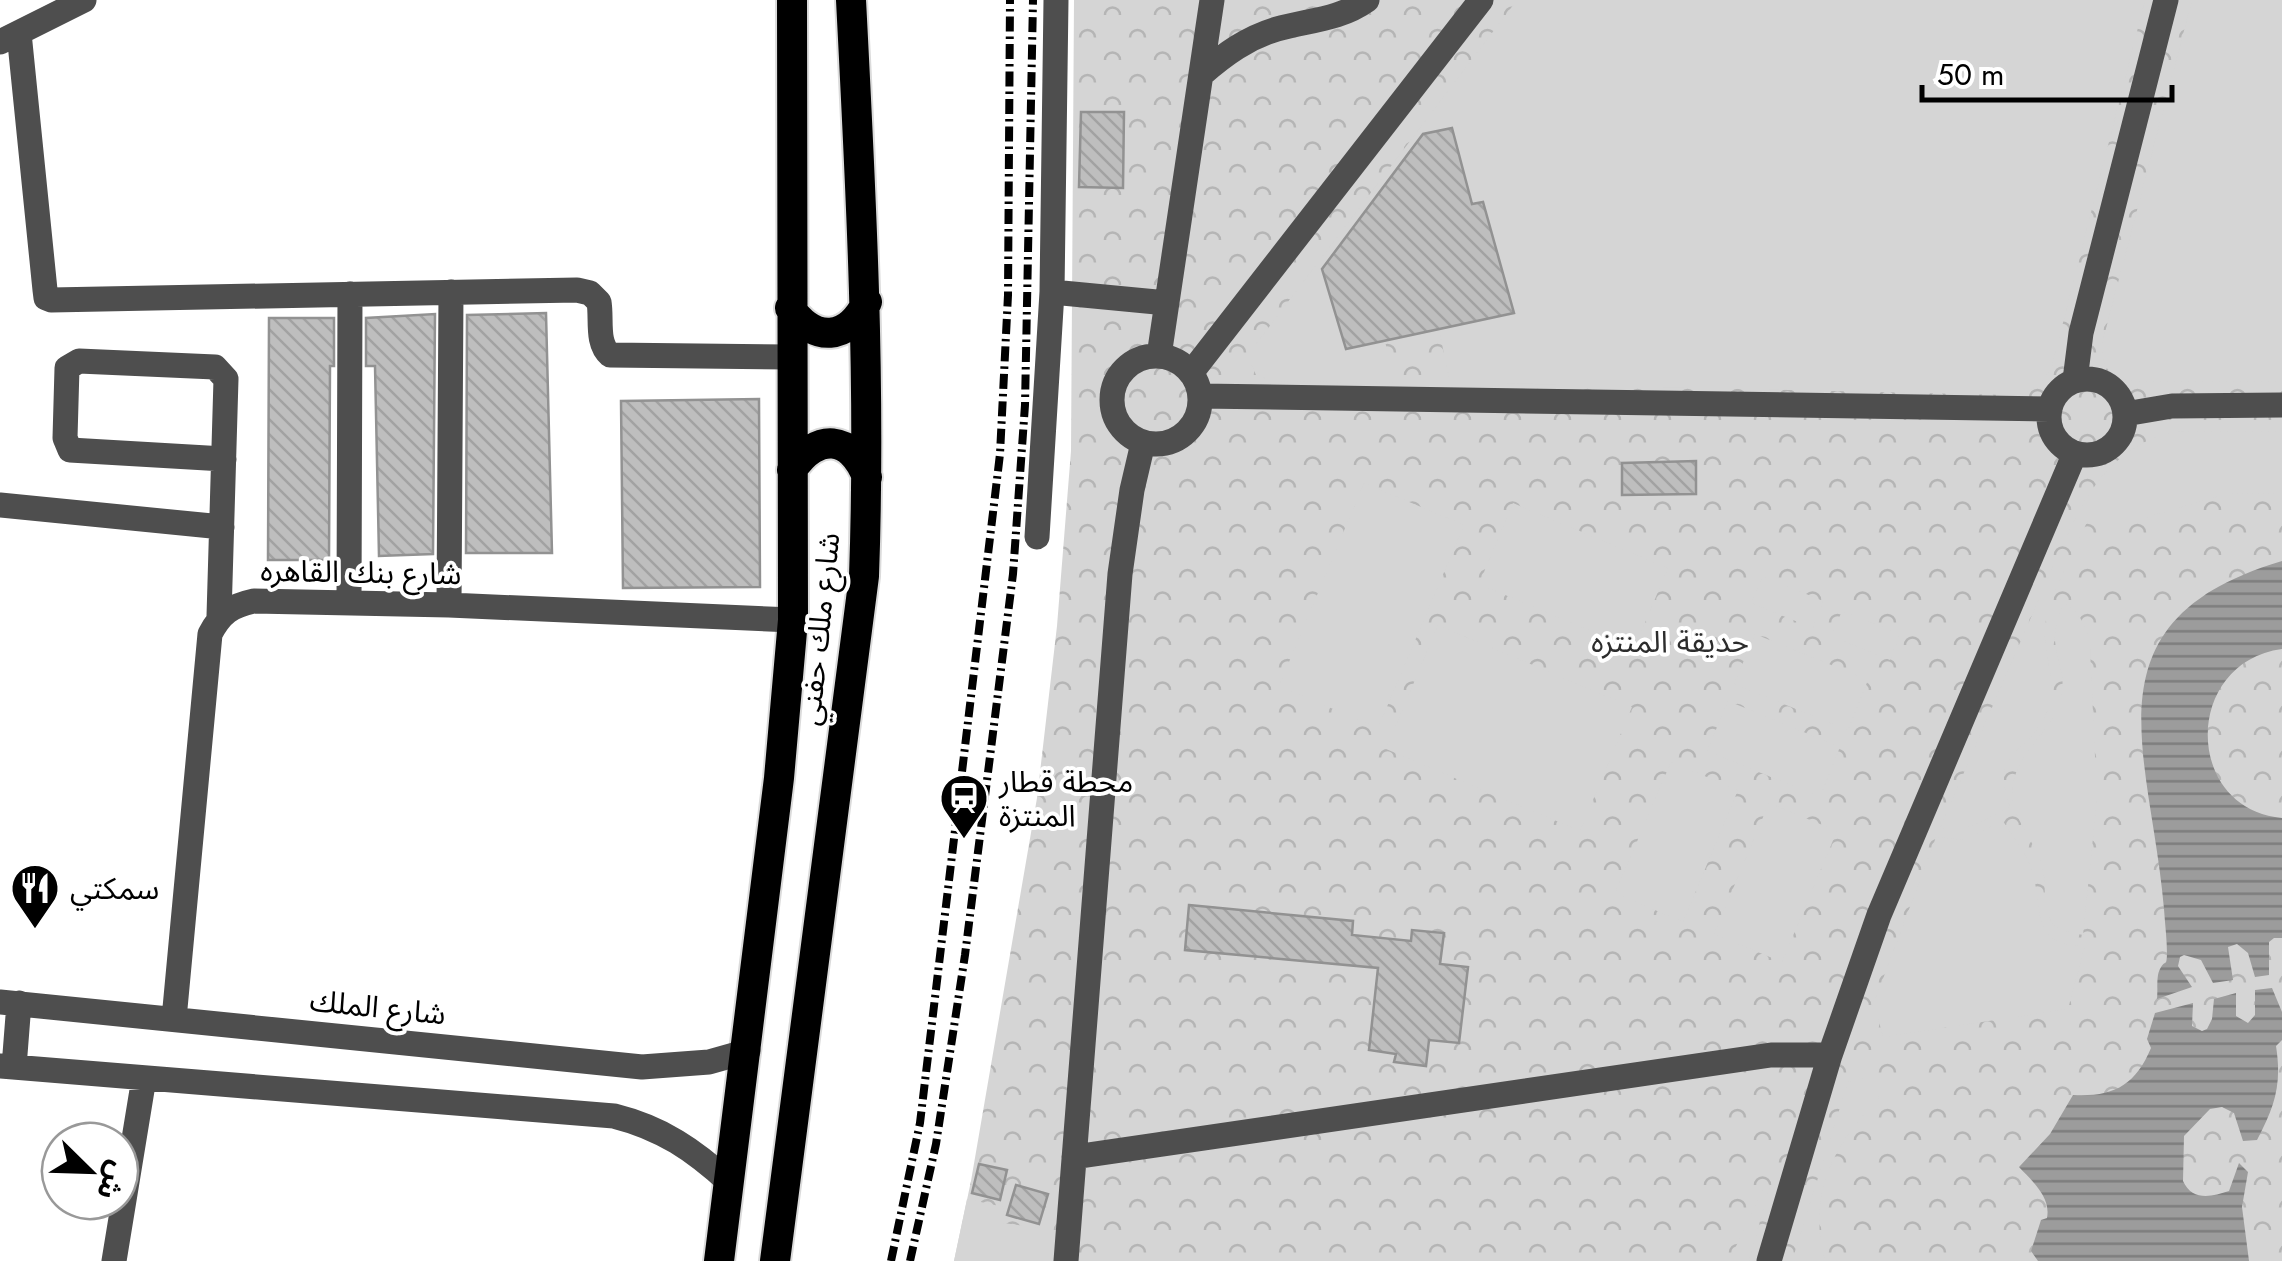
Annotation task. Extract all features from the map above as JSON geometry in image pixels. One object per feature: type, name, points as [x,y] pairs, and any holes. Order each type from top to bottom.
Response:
[{"type":"highway","name":"شارع ملك حفني","points":[[719,1261],[780,778],[793,620],[792,0]]},
{"type":"highway","name":"شارع ملك حفني","points":[[775,1261],[864,576],[867,302],[851,0]]},
{"type":"highway","points":[[790,308],[802,325],[820,333],[840,331],[857,320],[867,302]]},
{"type":"highway","points":[[792,470],[804,452],[822,443],[843,445],[860,458],[867,478]]},
{"type":"street","points":[[84,0],[10,38],[46,298],[577,290],[590,293],[598,302],[603,349],[610,355],[790,358]]},
{"type":"street","points":[[1037,536],[1052,292],[1056,0]]},
{"type":"street","points":[[1160,356],[1212,0]]},
{"type":"street","points":[[1202,74],[1224,54],[1250,39],[1278,28],[1330,18],[1366,0]]},
{"type":"street","points":[[1196,385],[1481,0]]},
{"type":"street","points":[[2075,380],[2082,333],[2166,0]]},
{"type":"street","points":[[449,605],[451,292]]},
{"type":"street","points":[[1052,292],[1168,303]]},
{"type":"street","points":[[348,603],[350,294]]},
{"type":"street","points":[[1148,357],[1172,358],[1196,385],[1200,409],[1189,431],[1168,444],[1143,443],[1124,430],[1112,407],[1114,386],[1127,367],[1148,357]]},
{"type":"street","points":[[174,1019],[210,634],[219,616],[222,527],[224,459],[226,379],[215,367],[78,361],[67,368],[65,438],[70,450],[224,459]]},
{"type":"street","points":[[2087,378],[2108,385],[2117,393],[2125,414],[2120,435],[2106,450],[2075,453],[2057,440],[2049,420],[2050,409],[2059,391],[2075,380],[2087,378]]},
{"type":"street","points":[[1196,385],[2050,409]]},
{"type":"street","points":[[2125,414],[2172,406],[2282,405]]},
{"type":"street","points":[[1066,1261],[1124,538],[1143,443]]},
{"type":"street","points":[[1769,1261],[1830,1055],[1905,846],[2075,453]]},
{"type":"street","points":[[0,505],[222,527]]},
{"type":"street","name":"شارع بنك القاهره","points":[[219,616],[235,605],[254,601],[793,620]]},
{"type":"street","points":[[10,1002],[7,1066],[614,1116],[648,1124],[679,1140],[730,1183]]},
{"type":"street","name":"شارع الملك","points":[[10,1002],[642,1067],[676,1067],[748,1051]]},
{"type":"street","points":[[1074,1157],[1771,1055],[1830,1055]]},
{"type":"street","points":[[114,1261],[144,1078]]},
{"type":"green space","name":"حديقة المنتزه","points":[[1074,0],[2282,0],[2282,1261],[954,1261],[1037,798],[1057,626],[1071,451]]},
{"type":"green space","points":[[1517,0],[2145,0],[2048,373],[2029,390],[2009,395],[1450,382],[1439,330],[1513,313],[1483,202],[1472,204],[1451,128],[1423,134],[1322,269],[1345,348],[1385,342],[1397,383],[1273,381],[1256,375],[1249,359],[1253,348]]},
{"type":"green space","points":[[2192,0],[2282,0],[2282,382],[2133,381],[2111,373],[2102,356]]},
{"type":"green space","points":[[2184,431],[2282,432],[2282,494],[2229,493],[2144,518],[2089,518],[2078,541],[2067,536],[2086,499],[2111,467],[2144,442]]},
{"type":"green space","points":[[1364,483],[1464,525],[1378,728],[1279,686]]},
{"type":"green space","points":[[1513,503],[1668,568],[1634,649],[1479,584]]},
{"type":"green space","points":[[2054,564],[2065,569],[2046,621],[2050,703],[2038,728],[2007,763],[2005,788],[2010,807],[1967,828],[1940,828]]},
{"type":"green space","points":[[1763,576],[1823,601],[1813,628],[1751,603]]},
{"type":"green space","points":[[2063,603],[2082,622],[2090,649],[2097,799],[2083,935],[2060,929],[2050,919],[2042,866],[2013,799],[2021,762],[2059,706],[2062,680],[2055,636]]},
{"type":"green space","points":[[1842,611],[1900,634],[1890,660],[1831,636]]},
{"type":"green space","points":[[1438,625],[1632,707],[1580,831],[1386,749]]},
{"type":"green space","points":[[1755,634],[1868,680],[1848,730],[1734,684]]},
{"type":"green space","points":[[1728,701],[1840,747],[1820,797],[1707,751]]},
{"type":"green space","points":[[1671,762],[1738,790],[1683,922],[1615,893]]},
{"type":"green space","points":[[1769,803],[1837,831],[1782,962],[1714,934]]},
{"type":"green space","points":[[2003,821],[2029,864],[2046,932],[2067,944],[2085,946],[2068,1009],[1883,1037],[1878,1018],[1871,1011],[1936,837],[1963,840]]},
{"type":"green space","points":[[1862,1077],[1879,1098],[1849,1134],[1828,1172],[1819,1215],[1825,1261],[1792,1261],[1848,1082]]},
{"type":"green space","points":[[1766,1183],[1770,1185],[1749,1261],[1729,1261]]},
{"type":"green space","points":[[967,1199],[1004,1207],[1003,1223],[1054,1230],[1052,1261],[954,1261]]},
{"type":"shaded area","points":[[2282,561],[2282,649],[2250,660],[2226,680],[2212,706],[2208,735],[2212,764],[2226,790],[2250,809],[2282,818],[2282,938],[2269,942],[2269,975],[2255,977],[2248,953],[2237,944],[2228,947],[2233,980],[2213,983],[2201,960],[2184,955],[2178,966],[2192,987],[2157,999],[2158,975],[2166,961],[2167,944],[2142,746],[2142,699],[2152,656],[2177,619],[2218,587]]},
{"type":"shaded area","points":[[2272,988],[2282,1012],[2282,1040],[2276,1046],[2276,1094],[2257,1140],[2243,1141],[2234,1113],[2222,1107],[2210,1109],[2184,1136],[2183,1181],[2191,1192],[2209,1196],[2229,1191],[2239,1163],[2248,1172],[2242,1207],[2249,1261],[2038,1261],[2031,1251],[2048,1210],[2040,1190],[2019,1167],[2050,1134],[2073,1095],[2111,1091],[2138,1072],[2151,1048],[2147,1039],[2155,1013],[2193,1003],[2192,1026],[2202,1031],[2212,1019],[2214,999],[2236,993],[2236,1016],[2248,1023],[2255,1015],[2255,990]]},
{"type":"building","points":[[1081,112],[1124,112],[1123,188],[1079,187]]},
{"type":"building","points":[[1452,128],[1472,204],[1483,202],[1514,313],[1346,349],[1322,269],[1423,134]]},
{"type":"building","points":[[546,313],[552,553],[466,553],[467,315]]},
{"type":"building","points":[[435,314],[433,554],[379,556],[375,366],[366,366],[366,318]]},
{"type":"building","points":[[269,318],[334,318],[334,366],[330,366],[329,560],[268,560]]},
{"type":"building","points":[[759,399],[760,587],[623,588],[621,401]]},
{"type":"building","points":[[1696,461],[1696,494],[1622,495],[1622,463]]},
{"type":"building","points":[[1189,905],[1353,921],[1352,935],[1411,941],[1412,930],[1444,933],[1440,964],[1468,967],[1459,1043],[1429,1040],[1426,1066],[1394,1062],[1396,1054],[1369,1050],[1378,968],[1185,950]]},
{"type":"building","points":[[979,1164],[1007,1170],[1000,1200],[972,1193]]},
{"type":"building","points":[[1016,1185],[1048,1194],[1039,1224],[1007,1215]]},
{"type":"railway","points":[[891,1261],[920,1123],[1000,454],[1008,295],[1010,0]]},
{"type":"railway","points":[[910,1261],[936,1144],[965,955],[1013,574],[1025,405],[1033,0]]},
{"type":"place","name":"محطة قطار المنتزة","points":[[964,840]]},
{"type":"place","name":"سمكتي","points":[[35,930]]}]
